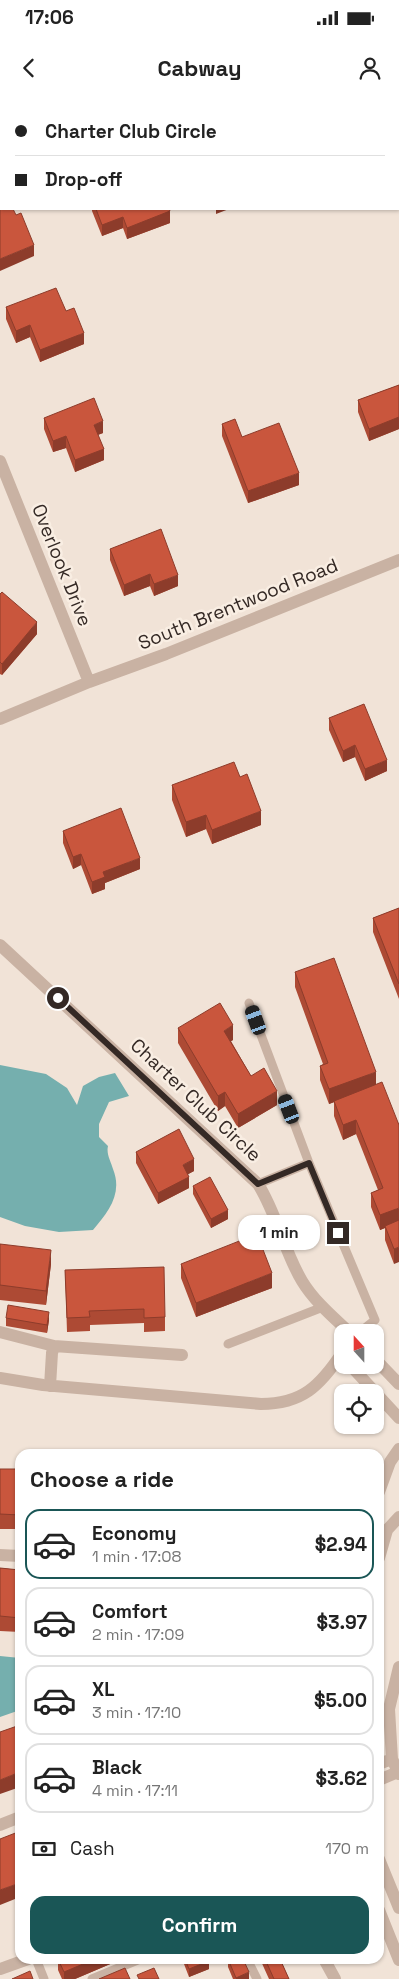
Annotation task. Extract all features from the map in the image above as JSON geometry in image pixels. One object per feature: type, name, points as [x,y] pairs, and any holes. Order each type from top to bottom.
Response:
[{"type":"street","name":"Overlook Drive","points":[[0,461],[90,682]]},
{"type":"street","name":"South Brentwood Road","points":[[0,720],[90,682],[183,647],[399,560]]},
{"type":"street","name":"Charter Club Circle","points":[[0,945],[258,1184],[267,1198],[303,1283],[341,1324]]},
{"type":"street","points":[[0,1332],[54,1346],[182,1355]]},
{"type":"street","points":[[50,1386],[54,1346]]},
{"type":"street","points":[[0,1378],[50,1386],[251,1404],[277,1404],[294,1400],[309,1391],[334,1367]]},
{"type":"street","points":[[384,1368],[399,1384]]},
{"type":"street","points":[[359,1374],[399,1418]]},
{"type":"street","points":[[384,1466],[399,1449]]},
{"type":"street","points":[[384,1540],[387,1530],[399,1516]]},
{"type":"street","points":[[0,1555],[15,1556]]},
{"type":"street","points":[[384,1778],[398,1773],[392,1759],[384,1726],[399,1667]]},
{"type":"street","points":[[384,1762],[392,1759]]},
{"type":"street","points":[[0,1825],[15,1819]]},
{"type":"street","points":[[384,1871],[399,1908]]},
{"type":"street","points":[[384,1922],[399,1960]]},
{"type":"street","points":[[0,1969],[15,1964]]},
{"type":"street","points":[[327,1964],[335,1979]]},
{"type":"lane","points":[[249,1002],[309,1163],[375,1320],[370,1324]]},
{"type":"lane","points":[[258,1184],[309,1163]]},
{"type":"lane","points":[[228,1344],[324,1307]]},
{"type":"lane","points":[[38,1964],[44,1979]]},
{"type":"lane","points":[[92,1979],[128,1964]]},
{"type":"lane","points":[[250,1964],[257,1979]]},
{"type":"water","points":[[0,1065],[46,1074],[67,1088],[77,1105],[83,1086],[99,1077],[115,1073],[129,1096],[109,1102],[99,1124],[99,1137],[108,1146],[108,1155],[116,1178],[116,1187],[109,1209],[93,1230],[59,1232],[25,1226],[0,1217]]},
{"type":"water","points":[[0,1656],[15,1658],[15,1712],[0,1717]]},
{"type":"building","points":[[0,210],[14,210],[16,215],[21,213],[34,245],[0,259]]},
{"type":"building","points":[[96,210],[170,211],[127,228],[123,217],[102,225]]},
{"type":"building","points":[[56,288],[66,311],[74,308],[84,333],[40,350],[30,325],[16,331],[6,307]]},
{"type":"building","points":[[399,385],[399,417],[369,429],[358,400]]},
{"type":"building","points":[[94,398],[103,421],[94,425],[104,449],[75,460],[66,436],[53,441],[44,418]]},
{"type":"building","points":[[235,419],[242,437],[279,423],[299,473],[248,491],[222,424]]},
{"type":"building","points":[[161,529],[178,575],[154,584],[150,574],[124,585],[110,549]]},
{"type":"building","points":[[2,592],[37,622],[2,664],[0,662],[0,594]]},
{"type":"building","points":[[364,704],[387,760],[365,769],[355,745],[343,751],[329,718]]},
{"type":"building","points":[[234,762],[240,777],[247,774],[261,811],[212,830],[206,815],[186,822],[172,785]]},
{"type":"building","points":[[121,808],[140,858],[103,872],[105,877],[92,882],[81,854],[73,857],[63,831]]},
{"type":"building","points":[[399,908],[399,984],[373,918]]},
{"type":"building","points":[[334,958],[376,1072],[329,1089],[320,1066],[328,1063],[295,972]]},
{"type":"building","points":[[220,1003],[233,1025],[224,1031],[251,1076],[264,1068],[277,1091],[238,1114],[225,1092],[218,1096],[178,1028]]},
{"type":"building","points":[[382,1082],[399,1125],[399,1208],[380,1215],[371,1193],[383,1188],[356,1120],[343,1125],[334,1101]]},
{"type":"building","points":[[179,1129],[194,1159],[183,1165],[189,1177],[158,1193],[136,1152]]},
{"type":"building","points":[[210,1177],[228,1210],[211,1219],[193,1186]]},
{"type":"building","points":[[399,1220],[399,1247],[394,1249],[385,1226]]},
{"type":"building","points":[[257,1234],[272,1273],[196,1303],[181,1264]]},
{"type":"building","points":[[0,1244],[51,1250],[46,1291],[0,1285]]},
{"type":"building","points":[[164,1267],[165,1317],[144,1318],[144,1309],[89,1311],[90,1317],[67,1318],[65,1270]]},
{"type":"building","points":[[8,1305],[49,1312],[47,1325],[6,1318]]},
{"type":"building","points":[[0,1469],[15,1469],[15,1515],[0,1514]]},
{"type":"building","points":[[0,1568],[15,1570],[15,1618],[0,1616]]},
{"type":"building","points":[[15,1727],[15,1774],[0,1780],[0,1732]]},
{"type":"building","points":[[15,1833],[15,1885],[0,1890],[0,1839]]},
{"type":"building","points":[[60,1964],[83,1964],[64,1972]]},
{"type":"building","points":[[187,1964],[202,1964],[189,1969]]},
{"type":"building","points":[[230,1964],[245,1964],[249,1972],[236,1978]]},
{"type":"building","points":[[267,1964],[282,1964],[289,1979],[274,1979]]},
{"type":"building","points":[[125,1968],[130,1979],[99,1979]]},
{"type":"building","points":[[154,1968],[159,1979],[139,1979],[137,1975]]},
{"type":"building","points":[[30,1971],[33,1979],[12,1979]]},
{"type":"route","points":[[58,998],[258,1184],[309,1163],[338,1233]]}]
